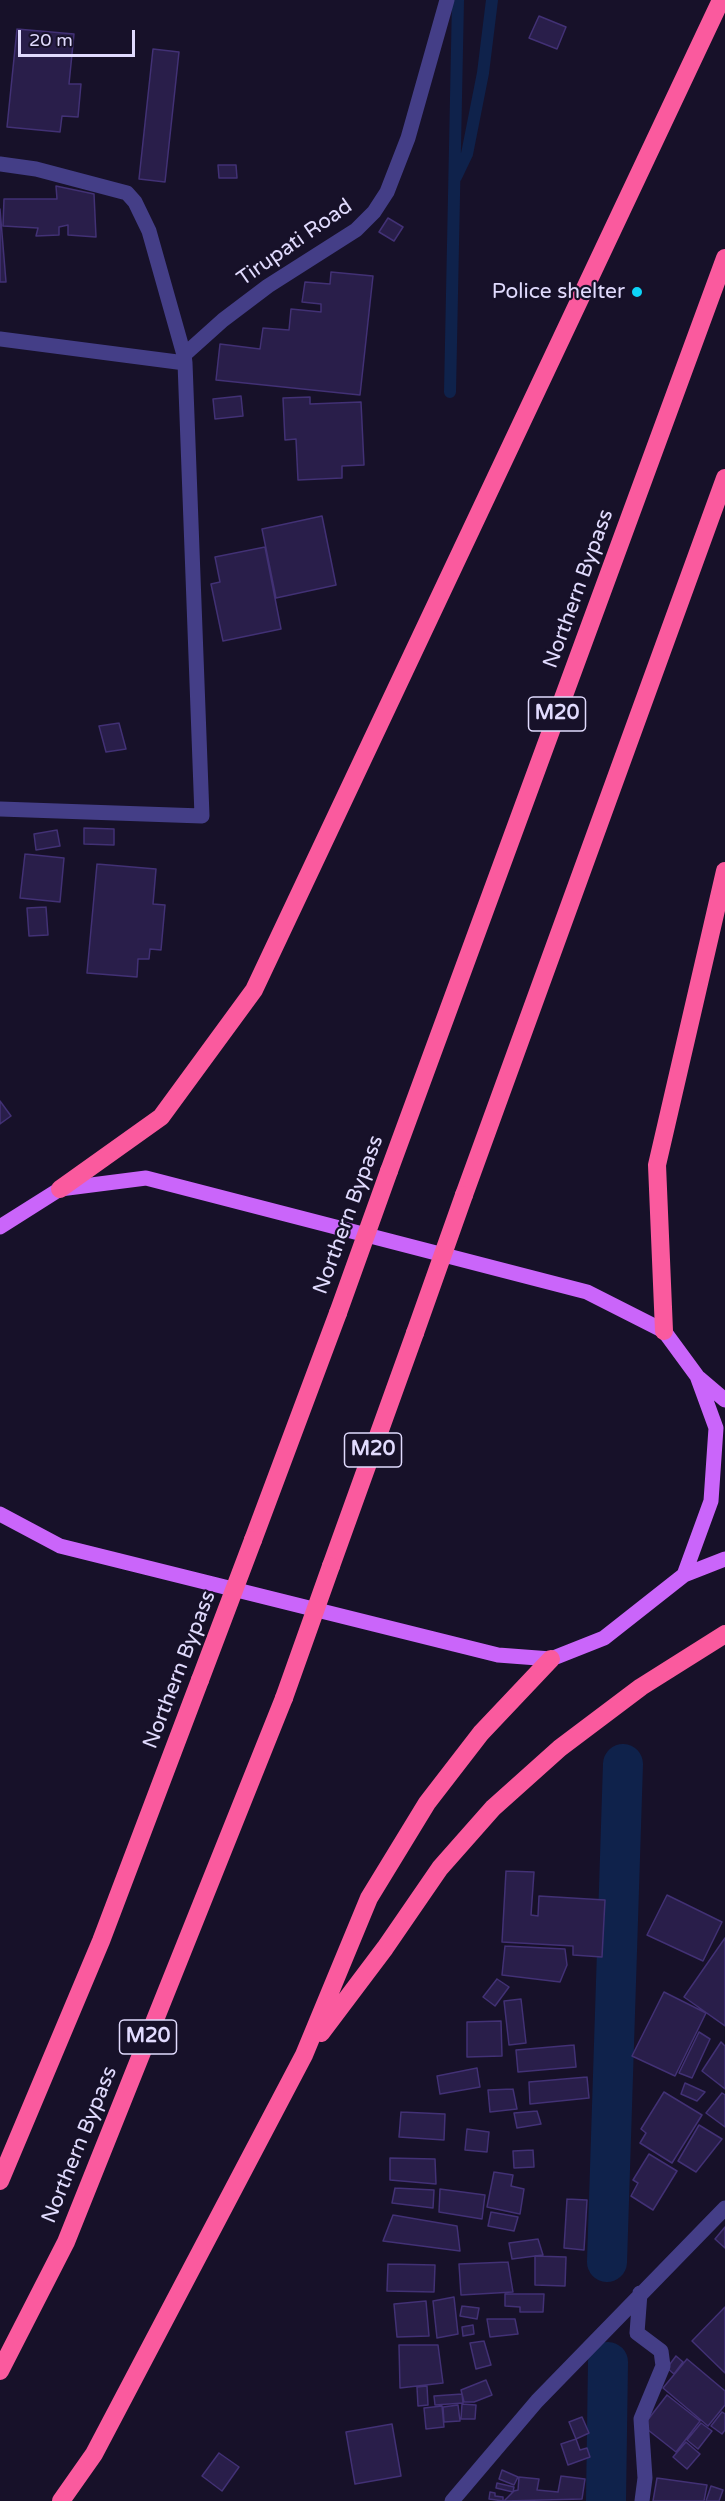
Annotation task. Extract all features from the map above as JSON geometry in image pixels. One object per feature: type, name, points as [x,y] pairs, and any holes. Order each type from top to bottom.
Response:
[{"type":"highway","points":[[60,1190],[161,1117],[254,990],[721,0]]},
{"type":"highway","name":"Northern Bypass","points":[[0,2181],[101,1941],[253,1540],[725,258]]},
{"type":"highway","name":"Northern Bypass","points":[[0,2371],[66,2242],[284,1698],[725,478]]},
{"type":"highway","points":[[664,1331],[657,1165],[725,871]]},
{"type":"highway","points":[[304,2055],[385,1948],[440,1868],[493,1808],[560,1748],[641,1687],[725,1634]]},
{"type":"highway","points":[[61,2501],[94,2454],[304,2055],[369,1898],[427,1803],[481,1733],[551,1659]]},
{"type":"main road","points":[[0,1226],[60,1190],[146,1178],[587,1292],[664,1331],[697,1377],[725,1400]]},
{"type":"main road","points":[[684,1575],[711,1501],[716,1428],[697,1377]]},
{"type":"main road","points":[[0,1514],[60,1546],[498,1654],[551,1659],[604,1638],[684,1575],[725,1558]]},
{"type":"street","name":"Tirupati Road","points":[[185,359],[268,286],[356,230],[374,212],[387,192],[408,138],[447,0]]},
{"type":"street","points":[[0,164],[36,169],[127,193],[135,202],[149,231],[185,359],[202,816],[0,809]]},
{"type":"street","points":[[0,339],[185,359]]},
{"type":"street","points":[[452,2501],[537,2401],[725,2208]]},
{"type":"street","points":[[640,2293],[637,2333],[661,2351],[663,2366],[641,2419],[645,2478],[642,2501]]},
{"type":"building","points":[[539,16],[566,27],[557,49],[529,38]]},
{"type":"building","points":[[17,29],[74,34],[69,84],[81,84],[78,117],[62,116],[60,132],[7,127]]},
{"type":"building","points":[[153,49],[179,52],[165,182],[139,179]]},
{"type":"building","points":[[218,165],[236,165],[237,178],[219,178]]},
{"type":"building","points":[[56,186],[94,194],[96,237],[68,235],[68,225],[59,227],[59,235],[36,236],[38,228],[3,226],[4,199],[57,199]]},
{"type":"building","points":[[0,209],[6,282],[0,282]]},
{"type":"building","points":[[388,218],[403,227],[394,241],[379,232]]},
{"type":"building","points":[[331,272],[373,276],[360,395],[216,380],[220,344],[260,349],[263,328],[289,330],[291,309],[321,312],[321,304],[302,302],[305,282],[330,284]]},
{"type":"building","points":[[241,396],[243,416],[215,419],[213,399]]},
{"type":"building","points":[[310,397],[310,404],[361,402],[364,465],[342,466],[342,478],[298,480],[296,439],[285,440],[283,398]]},
{"type":"building","points":[[322,516],[336,585],[276,598],[262,529]]},
{"type":"building","points":[[265,547],[281,629],[223,641],[211,584],[220,582],[215,557]]},
{"type":"building","points":[[119,723],[126,749],[106,752],[99,726]]},
{"type":"building","points":[[84,828],[114,829],[114,845],[84,844]]},
{"type":"building","points":[[57,830],[60,846],[36,850],[34,834]]},
{"type":"building","points":[[25,854],[64,858],[60,902],[20,898]]},
{"type":"building","points":[[97,864],[156,869],[153,904],[165,905],[161,950],[150,949],[149,959],[138,959],[137,977],[87,973]]},
{"type":"building","points":[[46,907],[48,935],[29,936],[27,908]]},
{"type":"building","points":[[0,1101],[11,1116],[0,1124]]},
{"type":"building","points":[[506,1871],[534,1872],[531,1915],[538,1916],[539,1896],[605,1900],[602,1957],[573,1955],[573,1946],[502,1942]]},
{"type":"building","points":[[667,1895],[722,1922],[703,1961],[647,1935]]},
{"type":"building","points":[[725,1938],[725,2026],[684,1997]]},
{"type":"building","points":[[505,1946],[565,1949],[567,1965],[560,1982],[502,1975]]},
{"type":"building","points":[[497,1979],[509,1987],[495,2006],[483,1997]]},
{"type":"building","points":[[664,1992],[706,2013],[675,2076],[632,2056]]},
{"type":"building","points":[[521,1999],[526,2043],[509,2045],[504,2001]]},
{"type":"building","points":[[501,2021],[502,2056],[467,2057],[467,2022]]},
{"type":"building","points":[[699,2032],[710,2039],[692,2078],[679,2073]]},
{"type":"building","points":[[721,2042],[725,2046],[725,2089],[702,2071]]},
{"type":"building","points":[[574,2045],[576,2067],[518,2072],[516,2050]]},
{"type":"building","points":[[477,2068],[480,2087],[440,2094],[437,2076]]},
{"type":"building","points":[[587,2077],[589,2098],[530,2104],[529,2082]]},
{"type":"building","points":[[685,2083],[705,2092],[697,2101],[681,2094]]},
{"type":"building","points":[[513,2089],[517,2109],[490,2112],[488,2090]]},
{"type":"building","points":[[664,2092],[702,2115],[672,2163],[640,2143],[646,2133],[641,2129]]},
{"type":"building","points":[[722,2093],[725,2095],[725,2127],[706,2113]]},
{"type":"building","points":[[537,2111],[541,2124],[517,2128],[514,2113]]},
{"type":"building","points":[[401,2112],[445,2114],[444,2140],[399,2137]]},
{"type":"building","points":[[699,2125],[722,2139],[696,2172],[678,2161]]},
{"type":"building","points":[[467,2129],[489,2132],[487,2152],[465,2150]]},
{"type":"building","points":[[533,2150],[534,2167],[514,2168],[513,2151]]},
{"type":"building","points":[[649,2154],[677,2171],[653,2210],[631,2196],[638,2183],[633,2180]]},
{"type":"building","points":[[390,2158],[435,2159],[436,2184],[390,2180]]},
{"type":"building","points":[[494,2172],[513,2175],[511,2186],[524,2189],[520,2214],[487,2207]]},
{"type":"building","points":[[395,2188],[434,2190],[433,2208],[392,2203]]},
{"type":"building","points":[[440,2189],[485,2195],[482,2219],[439,2212]]},
{"type":"building","points":[[567,2199],[587,2200],[584,2250],[564,2248]]},
{"type":"building","points":[[491,2212],[518,2217],[514,2231],[488,2226]]},
{"type":"building","points":[[393,2215],[457,2226],[460,2251],[383,2241]]},
{"type":"building","points":[[725,2227],[725,2248],[715,2239]]},
{"type":"building","points":[[538,2239],[543,2255],[512,2259],[509,2243]]},
{"type":"building","points":[[535,2256],[566,2257],[565,2286],[535,2285]]},
{"type":"building","points":[[508,2262],[513,2292],[461,2295],[459,2264]]},
{"type":"building","points":[[388,2264],[435,2265],[434,2292],[387,2291]]},
{"type":"building","points":[[505,2294],[544,2294],[543,2312],[520,2312],[520,2307],[505,2306]]},
{"type":"building","points":[[454,2297],[458,2334],[437,2338],[433,2301]]},
{"type":"building","points":[[426,2301],[429,2336],[397,2337],[394,2304]]},
{"type":"building","points":[[462,2306],[479,2308],[477,2319],[460,2316]]},
{"type":"building","points":[[725,2307],[725,2373],[692,2341]]},
{"type":"building","points":[[487,2319],[515,2319],[518,2334],[490,2337]]},
{"type":"building","points":[[473,2325],[474,2334],[463,2336],[462,2327]]},
{"type":"building","points":[[484,2341],[491,2365],[476,2369],[470,2343]]},
{"type":"building","points":[[399,2345],[438,2345],[443,2383],[400,2388]]},
{"type":"building","points":[[676,2356],[683,2362],[674,2374],[667,2368]]},
{"type":"building","points":[[687,2359],[725,2391],[725,2405],[708,2426],[663,2388]]},
{"type":"building","points":[[486,2380],[492,2395],[474,2402],[464,2402],[461,2390]]},
{"type":"building","points":[[427,2386],[428,2405],[418,2406],[417,2387]]},
{"type":"building","points":[[462,2394],[463,2403],[435,2405],[434,2396]]},
{"type":"building","points":[[667,2395],[700,2421],[676,2452],[643,2426]]},
{"type":"building","points":[[462,2404],[476,2405],[475,2419],[461,2419]]},
{"type":"building","points":[[458,2405],[460,2421],[444,2422],[443,2407]]},
{"type":"building","points":[[442,2406],[444,2427],[426,2429],[424,2408]]},
{"type":"building","points":[[722,2412],[725,2414],[725,2430],[722,2434],[711,2426]]},
{"type":"building","points":[[582,2417],[589,2433],[576,2439],[569,2422]]},
{"type":"building","points":[[701,2423],[712,2431],[698,2449],[687,2440]]},
{"type":"building","points":[[392,2424],[401,2476],[355,2484],[346,2432]]},
{"type":"building","points":[[576,2439],[580,2450],[587,2448],[590,2457],[568,2465],[561,2444]]},
{"type":"building","points":[[686,2442],[700,2454],[687,2469],[673,2457]]},
{"type":"building","points":[[219,2453],[239,2467],[222,2491],[202,2476]]},
{"type":"building","points":[[502,2470],[518,2477],[514,2485],[499,2479]]},
{"type":"building","points":[[561,2476],[585,2479],[582,2499],[504,2501],[518,2490],[519,2477],[539,2479],[537,2490],[558,2492]]},
{"type":"building","points":[[657,2478],[707,2485],[704,2501],[653,2501]]},
{"type":"building","points":[[497,2483],[514,2487],[513,2492],[496,2488]]},
{"type":"building","points":[[711,2486],[723,2490],[719,2501],[706,2501]]},
{"type":"building","points":[[490,2492],[495,2493],[495,2496],[503,2497],[503,2501],[489,2499]]},
{"type":"waterway","points":[[450,392],[458,0]]},
{"type":"waterway","points":[[456,177],[467,154],[483,73],[492,0]]},
{"type":"waterway","points":[[607,2262],[623,1764]]},
{"type":"waterway","points":[[606,2501],[608,2362]]},
{"type":"place","name":"Police shelter","points":[[637,292]]}]
